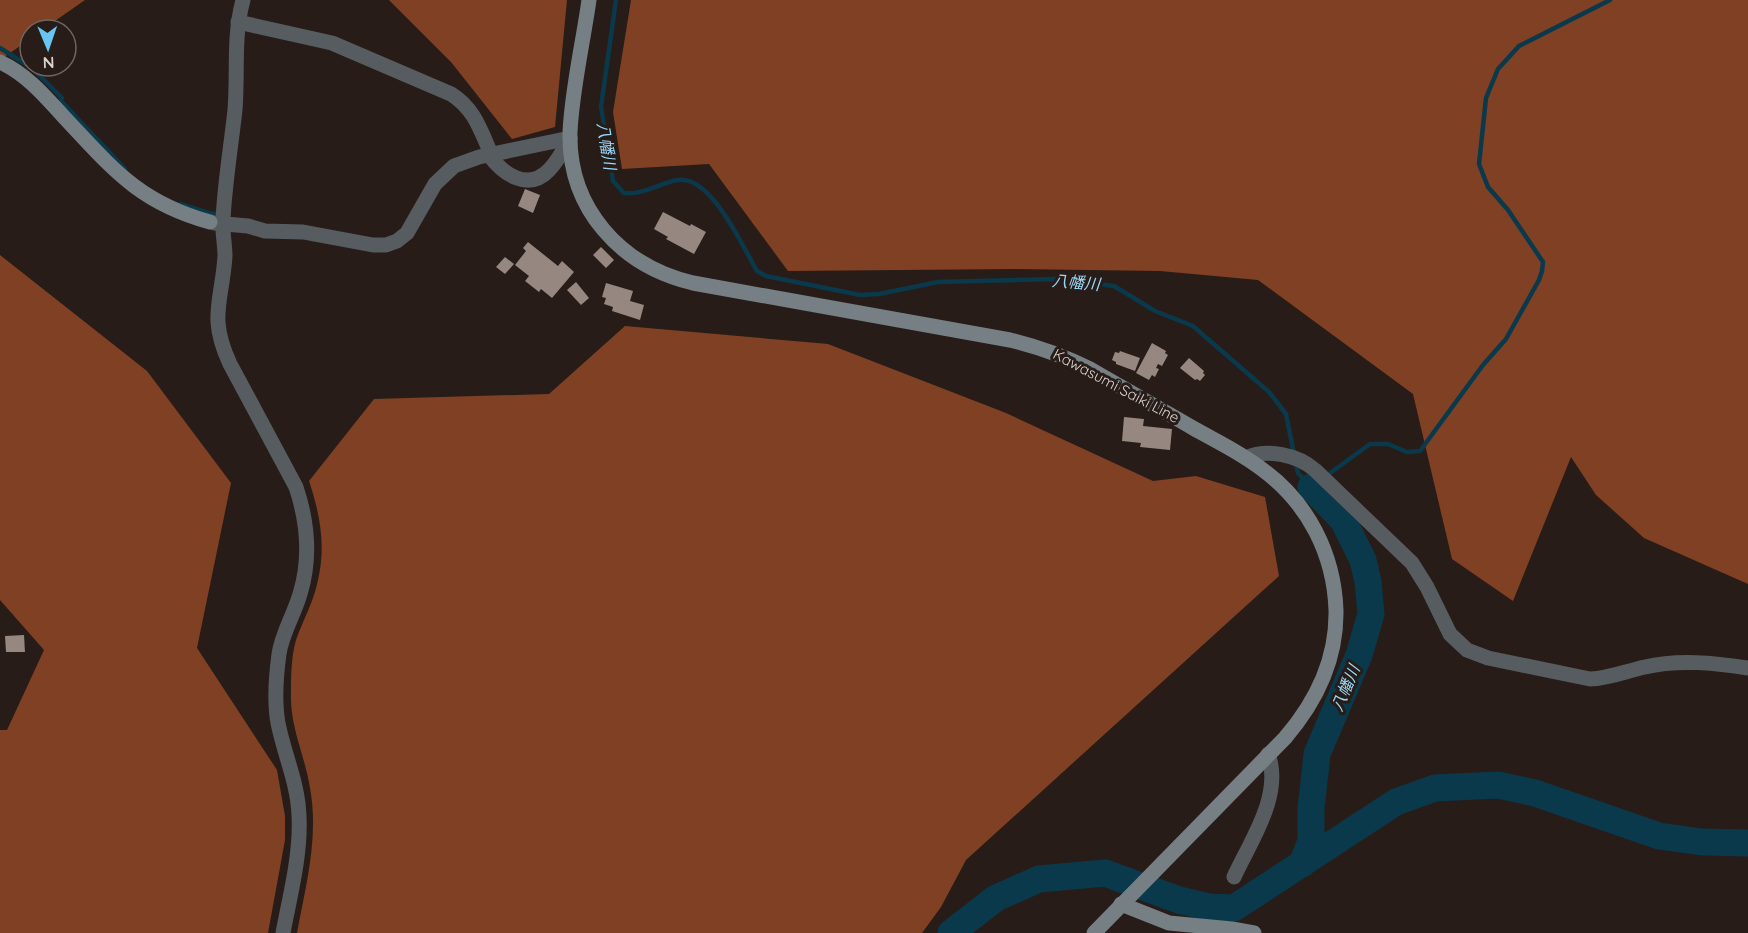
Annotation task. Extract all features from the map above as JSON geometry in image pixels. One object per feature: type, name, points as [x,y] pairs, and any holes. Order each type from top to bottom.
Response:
[{"type":"main road","name":"Kawasumi Saiki Line","points":[[589,0],[572,115],[570,138],[573,167],[593,216],[603,230],[629,255],[659,273],[693,283],[1038,346],[1065,356],[1246,458],[1277,480],[1313,525],[1325,551],[1333,579],[1335,598],[1331,655],[1322,682],[1309,708],[1298,724],[1094,933]]},
{"type":"main road","points":[[0,62],[25,76],[110,166],[141,193],[178,212],[216,223]]},
{"type":"main road","points":[[1122,903],[1169,923],[1254,933]]},
{"type":"street","points":[[243,0],[235,53],[236,98],[216,223],[225,252],[217,305],[219,335],[230,364],[296,487],[304,513],[308,540],[300,594],[282,638],[278,666],[278,723],[296,790],[299,816],[296,866],[283,933]]},
{"type":"street","points":[[238,22],[332,43],[451,94],[470,109],[490,154],[498,167],[511,177],[524,180],[536,179],[551,168],[570,138]]},
{"type":"street","points":[[216,223],[248,226],[265,231],[303,232],[386,246],[397,241],[406,233],[428,195],[444,174],[466,160],[570,138]]},
{"type":"street","points":[[1246,458],[1266,453],[1310,465],[1412,563],[1427,587],[1450,634],[1458,643],[1477,655],[1590,679],[1678,663],[1720,664],[1748,668]]},
{"type":"street","points":[[1234,877],[1271,795],[1274,774],[1268,754]]},
{"type":"shaded area","points":[[0,0],[85,0],[59,18],[18,18],[18,47],[0,60]]},
{"type":"shaded area","points":[[389,0],[567,0],[555,127],[512,139],[451,62]]},
{"type":"shaded area","points":[[631,0],[1748,0],[1748,584],[1644,538],[1596,495],[1571,457],[1513,601],[1452,559],[1413,394],[1258,280],[1160,271],[1014,269],[788,271],[709,164],[622,169],[613,112]]},
{"type":"shaded area","points":[[0,255],[147,371],[231,483],[197,648],[277,770],[285,816],[285,840],[268,933],[0,933],[0,730],[7,730],[44,650],[0,600]]},
{"type":"shaded area","points":[[625,326],[828,344],[1006,413],[1153,481],[1196,476],[1265,497],[1279,576],[966,860],[941,907],[922,933],[297,933],[310,861],[313,825],[308,776],[291,707],[292,667],[296,640],[316,588],[322,555],[319,518],[309,481],[374,399],[549,394]]},
{"type":"building","points":[[525,189],[540,195],[533,213],[518,206]]},
{"type":"building","points":[[663,212],[706,232],[694,254],[666,239],[668,237],[654,229]]},
{"type":"building","points":[[528,242],[558,266],[562,261],[574,272],[552,298],[541,289],[539,292],[525,281],[529,276],[515,265],[526,251],[523,248]]},
{"type":"building","points":[[601,247],[614,260],[606,268],[593,255]]},
{"type":"building","points":[[505,257],[514,264],[505,274],[496,267]]},
{"type":"building","points":[[576,282],[589,298],[581,305],[567,290]]},
{"type":"building","points":[[606,283],[633,291],[630,301],[644,305],[640,320],[612,311],[613,307],[604,304],[606,298],[602,297]]},
{"type":"building","points":[[1152,343],[1166,351],[1168,355],[1162,366],[1158,364],[1156,368],[1159,369],[1155,377],[1152,375],[1149,380],[1136,373]]},
{"type":"building","points":[[1120,351],[1140,358],[1135,371],[1116,364],[1112,360],[1115,352]]},
{"type":"building","points":[[1189,358],[1204,371],[1205,375],[1200,381],[1195,380],[1180,368]]},
{"type":"building","points":[[1124,417],[1144,419],[1143,426],[1172,429],[1170,450],[1140,447],[1141,443],[1122,441]]},
{"type":"building","points":[[24,635],[25,652],[6,652],[5,636]]},
{"type":"waterway","name":"八幡川","points":[[616,0],[601,107],[613,181],[624,193],[645,191],[678,180],[690,181],[714,200],[735,230],[757,271],[766,276],[860,295],[879,294],[938,282],[1054,279],[1114,286],[1155,311],[1193,326],[1269,392],[1286,414],[1294,454]]},
{"type":"waterway","points":[[1296,463],[1298,473],[1311,487],[1370,444],[1388,444],[1407,452],[1420,451],[1483,365],[1506,339],[1539,280],[1543,262],[1508,210],[1488,187],[1479,164],[1486,98],[1498,69],[1519,46],[1610,0]]},
{"type":"waterway","points":[[0,48],[32,68],[125,169]]},
{"type":"waterway","points":[[180,204],[212,214],[221,213]]},
{"type":"waterway","name":"八幡川","points":[[1302,864],[1311,841],[1311,809],[1317,754],[1359,655],[1371,614],[1363,560],[1343,520],[1311,487]]},
{"type":"waterway","name":"八幡川","points":[[951,933],[996,898],[1039,879],[1105,873],[1179,900],[1209,907],[1234,908],[1396,802],[1435,788],[1498,785],[1535,793],[1659,836],[1702,842],[1748,843]]}]
